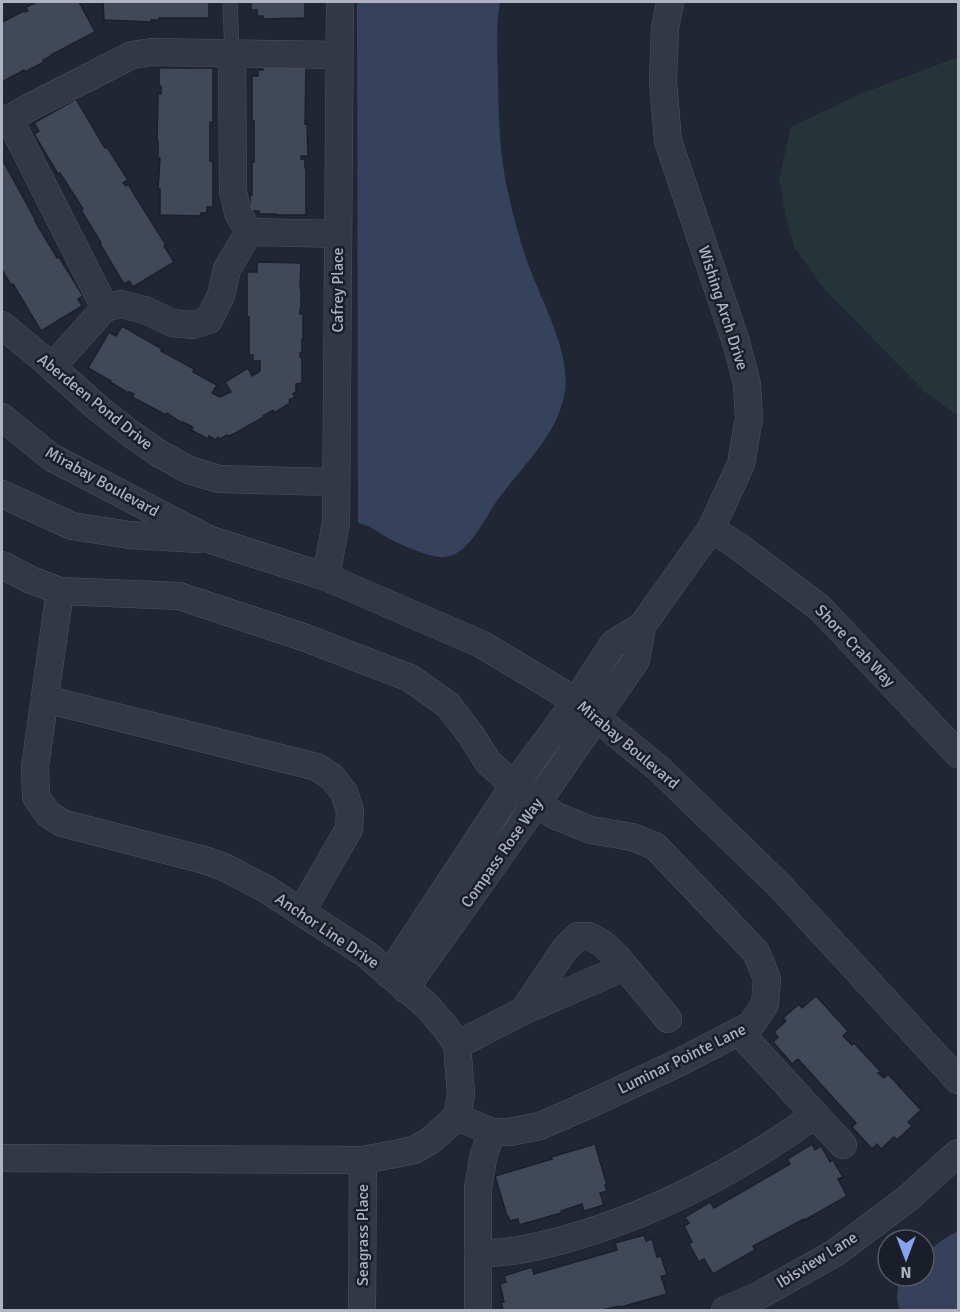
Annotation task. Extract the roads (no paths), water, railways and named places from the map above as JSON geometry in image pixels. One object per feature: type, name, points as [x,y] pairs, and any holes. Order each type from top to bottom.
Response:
[{"type":"street","name":"Cafrey Place","points":[[326,577],[336,522],[340,2]]},
{"type":"street","name":"Wishing Arch Drive","points":[[586,709],[636,660],[642,626],[711,529],[741,464],[749,418],[747,384],[736,342],[668,141],[663,81],[665,28],[670,2]]},
{"type":"street","points":[[105,308],[5,121],[132,55],[151,52],[339,55]]},
{"type":"street","points":[[232,53],[233,191],[238,213],[249,232]]},
{"type":"street","points":[[249,232],[338,234]]},
{"type":"street","points":[[52,367],[105,308],[120,304],[145,310],[171,323],[193,325],[209,320],[221,295],[227,269],[249,232]]},
{"type":"street","name":"Aberdeen Pond Drive","points":[[2,325],[131,435],[189,470],[219,479],[336,482]]},
{"type":"street","name":"Mirabay Boulevard","points":[[2,417],[51,457],[208,540],[326,577],[481,644],[586,709],[658,768],[779,885],[958,1080]]},
{"type":"street","name":"Mirabay Boulevard","points":[[2,494],[72,526],[130,535],[208,540]]},
{"type":"street","name":"Shore Crab Way","points":[[711,529],[738,546],[820,608],[958,754]]},
{"type":"street","points":[[2,566],[60,591],[179,596],[303,637],[410,678],[447,705],[471,735],[488,762],[514,785]]},
{"type":"street","name":"Anchor Line Drive","points":[[60,591],[35,767],[36,797],[48,814],[62,824],[204,860],[224,867],[266,889],[366,954],[427,1006],[457,1045]]},
{"type":"street","points":[[45,699],[317,767],[332,777],[344,792],[350,811],[350,830],[301,912]]},
{"type":"street","name":"Compass Rose Way","points":[[398,982],[514,785],[586,709]]},
{"type":"street","name":"Compass Rose Way","points":[[398,982],[537,803],[586,709]]},
{"type":"street","name":"Luminar Pointe Lane","points":[[457,1117],[492,1132],[510,1132],[540,1126],[629,1086],[752,1025],[765,1004],[767,979],[756,952],[655,846],[632,837],[591,830],[556,816],[524,795],[514,785]]},
{"type":"street","points":[[523,1011],[565,949],[578,936],[589,936],[602,943],[625,967],[668,1019]]},
{"type":"street","points":[[2,1158],[363,1160],[414,1150],[430,1141],[457,1117],[461,1094],[457,1045],[523,1011],[625,967]]},
{"type":"street","points":[[739,1032],[843,1145]]},
{"type":"street","points":[[478,1253],[498,1253],[537,1247],[611,1225],[694,1189],[780,1140],[816,1115]]},
{"type":"street","points":[[478,1311],[478,1188],[484,1154],[492,1132]]},
{"type":"street","name":"Ibisview Lane","points":[[725,1311],[760,1295],[835,1253],[908,1198],[958,1153]]},
{"type":"street","name":"Seagrass Place","points":[[363,1160],[363,1311]]},
{"type":"lane","points":[[230,2],[232,53]]},
{"type":"water","points":[[357,2],[500,2],[497,38],[499,108],[505,176],[523,247],[553,324],[566,375],[561,407],[547,437],[496,502],[468,543],[453,555],[445,557],[433,556],[409,548],[358,523]]},
{"type":"water","points":[[958,1231],[958,1310],[899,1310],[898,1288],[936,1288],[936,1245]]}]
